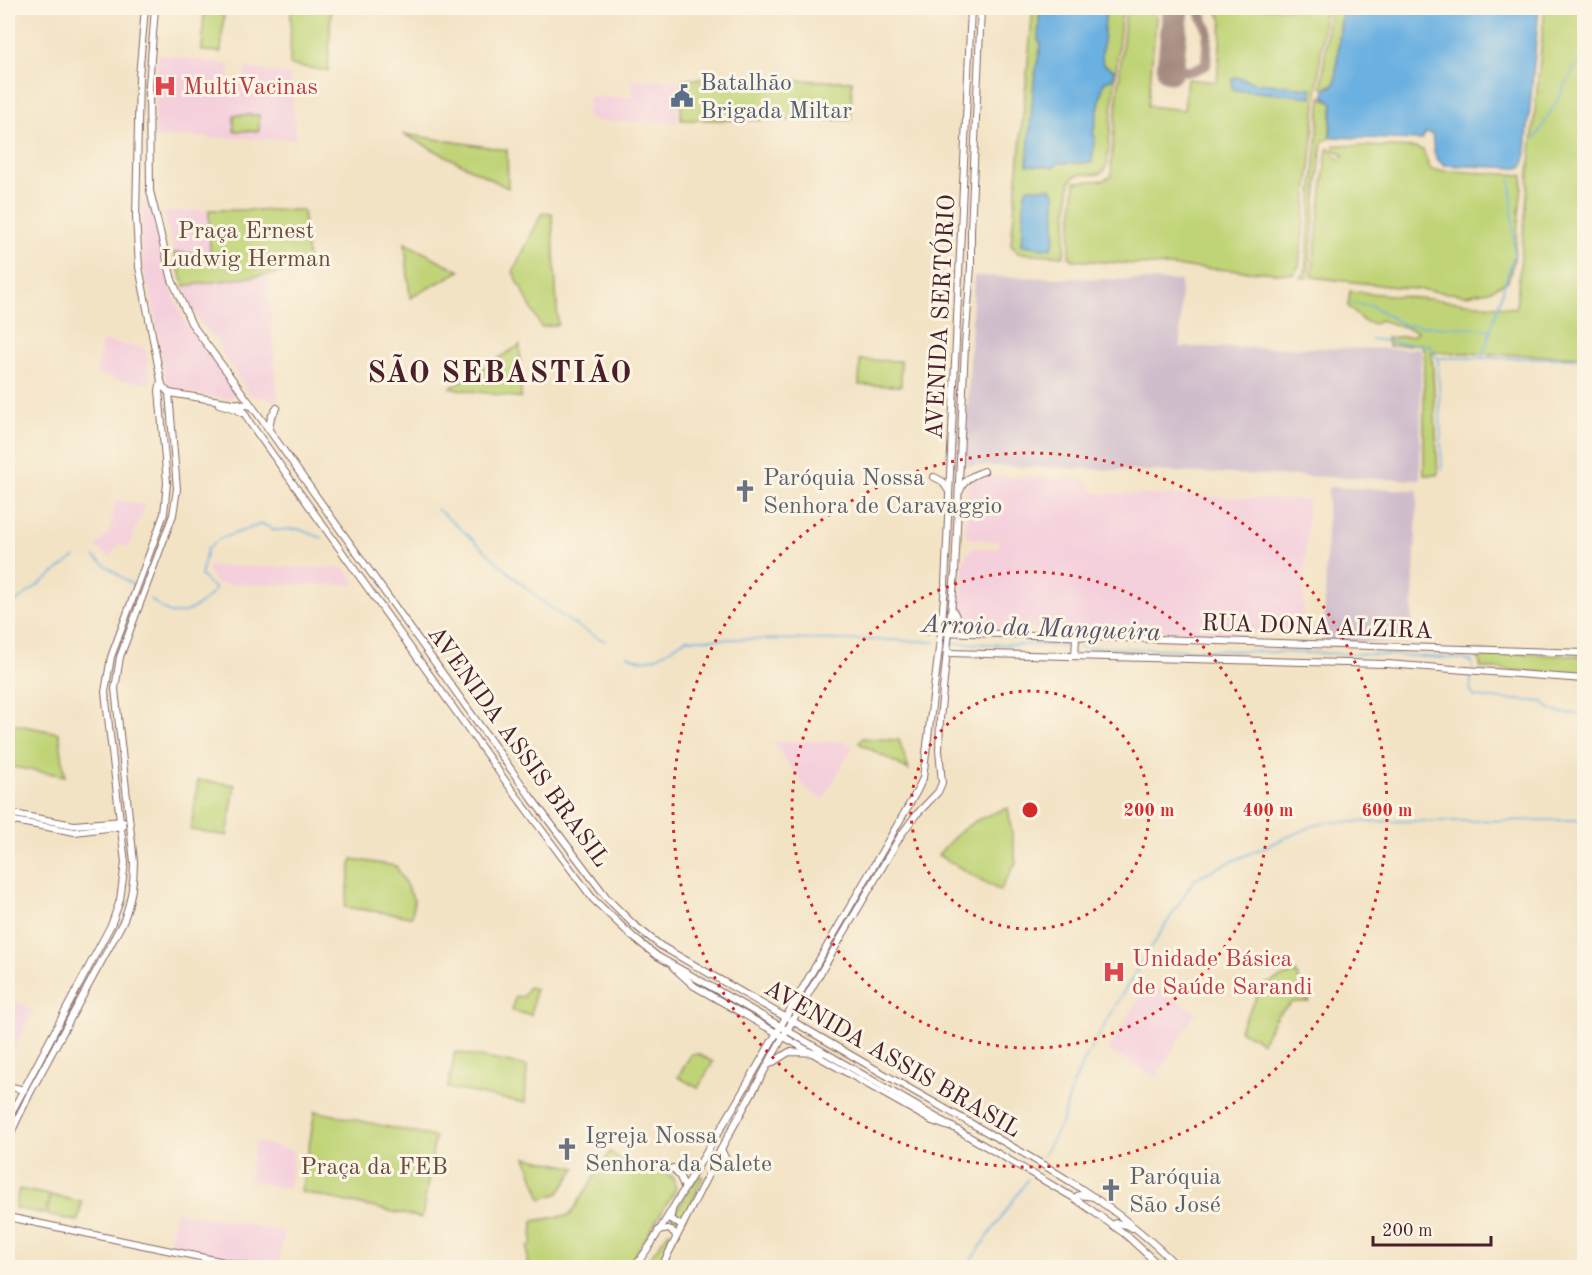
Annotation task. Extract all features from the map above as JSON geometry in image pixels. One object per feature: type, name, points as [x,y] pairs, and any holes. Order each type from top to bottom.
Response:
[{"type":"main road","points":[[145,8],[139,77],[136,228],[139,267],[161,381],[169,393],[236,409],[250,423]]},
{"type":"main road","name":"AVENIDA ASSIS BRASIL","points":[[155,8],[149,107],[149,173],[152,202],[172,280],[181,304],[196,330],[530,796],[608,898],[633,924],[682,960],[1094,1196],[1143,1233],[1179,1268]]},
{"type":"main road","name":"AVENIDA SERTÓRIO","points":[[634,1268],[779,1035],[785,1017],[918,791],[923,778],[943,614],[972,8]]},
{"type":"main road","name":"AVENIDA SERTÓRIO","points":[[783,1028],[792,1021],[901,835],[938,792],[942,776],[939,750],[940,719],[953,610],[981,8]]},
{"type":"main road","points":[[960,262],[967,269],[969,293]]},
{"type":"main road","points":[[8,1119],[112,923],[120,900],[125,863],[105,686],[111,657],[164,514],[167,483],[159,390],[161,381]]},
{"type":"main road","points":[[8,1139],[128,909],[134,876],[115,689],[120,657],[173,515],[177,489],[169,393]]},
{"type":"main road","points":[[210,401],[252,406]]},
{"type":"main road","name":"AVENIDA ASSIS BRASIL","points":[[239,403],[250,423],[511,788],[600,906],[633,937],[671,964],[1074,1198],[1113,1225],[1162,1268]]},
{"type":"main road","points":[[269,429],[271,417],[278,408]]},
{"type":"main road","points":[[959,494],[965,481],[984,471]]},
{"type":"main road","points":[[934,477],[944,483],[949,492]]},
{"type":"main road","points":[[306,500],[314,498],[320,501]]},
{"type":"main road","points":[[953,610],[959,623],[975,633]]},
{"type":"main road","points":[[927,631],[943,614]]},
{"type":"main road","name":"RUA DONA ALZIRA","points":[[941,635],[975,633],[1076,639],[1489,648],[1584,653]]},
{"type":"main road","points":[[1075,654],[1076,639]]},
{"type":"main road","name":"RUA DONA ALZIRA","points":[[948,651],[1387,664],[1584,679]]},
{"type":"main road","points":[[511,769],[511,788],[530,796]]},
{"type":"main road","points":[[8,813],[74,825],[121,824]]},
{"type":"main road","points":[[8,820],[75,832],[129,823]]},
{"type":"main road","name":"AVENIDA ASSIS BRASIL","points":[[671,964],[675,971],[694,986],[808,1052],[932,1121],[962,1132]]},
{"type":"main road","name":"AVENIDA SERTÓRIO","points":[[661,1268],[704,1180],[767,1066],[779,1035]]},
{"type":"main road","points":[[767,1066],[789,1052],[825,1053]]},
{"type":"main road","points":[[8,1086],[30,1093]]},
{"type":"main road","points":[[721,1149],[728,1164],[733,1167]]},
{"type":"main road","points":[[673,1168],[684,1188]]},
{"type":"main road","points":[[697,1170],[703,1174],[704,1180]]},
{"type":"main road","points":[[1074,1198],[1079,1195],[1094,1196]]},
{"type":"main road","points":[[677,1200],[669,1217],[682,1226]]},
{"type":"main road","points":[[8,1217],[253,1268]]},
{"type":"main road","points":[[1113,1225],[1116,1223],[1127,1225],[1143,1233]]},
{"type":"main road","points":[[658,1231],[668,1229],[674,1231],[675,1241]]},
{"type":"main road","points":[[1170,1259],[1171,1268]]},
{"type":"shaded area","points":[[158,54],[229,65],[229,85],[244,85],[245,68],[290,75],[296,139],[155,137]]},
{"type":"shaded area","points":[[633,79],[678,80],[677,122],[594,121],[587,118],[588,97],[632,97]]},
{"type":"shaded area","points":[[149,200],[172,292],[185,322],[233,388],[233,393],[228,399],[170,389],[166,382],[150,287],[147,288],[143,261],[141,202]]},
{"type":"shaded area","points":[[209,210],[210,254],[174,253],[164,212]]},
{"type":"shaded area","points":[[268,276],[278,401],[251,396],[220,349],[220,344],[199,321],[189,303],[184,286]]},
{"type":"shaded area","points":[[974,276],[1181,281],[1180,347],[1421,349],[1420,480],[965,465]]},
{"type":"shaded area","points":[[102,341],[145,348],[151,384],[116,379],[97,373]]},
{"type":"shaded area","points":[[985,476],[1086,480],[1096,493],[1308,500],[1302,634],[976,628],[969,626],[963,621],[961,610],[963,562],[967,553],[973,548],[999,548],[999,541],[973,539],[966,535],[967,487],[970,482]]},
{"type":"shaded area","points":[[1328,487],[1418,490],[1411,643],[1324,641]]},
{"type":"shaded area","points":[[115,500],[145,505],[128,548],[119,543],[110,557],[96,547],[111,529]]},
{"type":"shaded area","points":[[208,566],[345,568],[357,585],[216,584],[208,571]]},
{"type":"shaded area","points":[[845,741],[853,746],[823,800],[806,789],[773,742]]},
{"type":"shaded area","points":[[1148,983],[1196,1012],[1156,1078],[1108,1050]]},
{"type":"shaded area","points":[[8,999],[33,1011],[8,1062]]},
{"type":"shaded area","points":[[255,1141],[294,1151],[289,1189],[248,1180]]},
{"type":"shaded area","points":[[176,1211],[284,1232],[278,1267],[169,1246]]},
{"type":"green space","points":[[291,8],[331,8],[328,71],[290,65]]},
{"type":"green space","points":[[1033,8],[1122,8],[1107,164],[1100,174],[1079,175],[1070,182],[1064,256],[1018,253],[1011,244]]},
{"type":"green space","points":[[1126,8],[1157,8],[1148,106],[1184,110],[1187,79],[1217,82],[1222,21],[1216,8],[1325,8],[1299,266],[1294,274],[1074,260],[1069,257],[1075,182],[1104,180],[1112,176],[1111,163]]},
{"type":"green space","points":[[1329,8],[1342,8],[1335,84],[1322,88]]},
{"type":"green space","points":[[1545,8],[1584,8],[1584,357],[1432,352],[1438,475],[1424,475],[1424,351],[1421,344],[1389,346],[1386,338],[1413,336],[1417,331],[1379,320],[1375,324],[1363,321],[1348,306],[1350,291],[1516,308]]},
{"type":"green space","points":[[204,11],[224,12],[221,52],[202,51]]},
{"type":"green space","points":[[682,79],[852,81],[851,120],[681,120]]},
{"type":"green space","points":[[1321,97],[1333,103],[1329,139],[1322,143],[1308,278],[1300,278],[1305,273]]},
{"type":"green space","points":[[234,115],[259,115],[259,131],[234,131]]},
{"type":"green space","points":[[403,134],[507,150],[508,188]]},
{"type":"green space","points":[[1334,145],[1417,148],[1423,150],[1432,170],[1522,175],[1514,260],[1508,281],[1489,291],[1466,295],[1312,277],[1327,149],[1329,148],[1339,160],[1344,155],[1333,149]]},
{"type":"green space","name":"Praça Ernest Ludwig Herman","points":[[209,210],[303,210],[309,269],[184,286],[174,253],[210,254]]},
{"type":"green space","points":[[542,213],[552,213],[558,325],[541,327],[513,272]]},
{"type":"green space","points":[[405,243],[460,271],[410,298]]},
{"type":"green space","points":[[520,345],[521,398],[450,388]]},
{"type":"green space","points":[[860,360],[901,361],[901,386],[859,385]]},
{"type":"green space","points":[[1472,652],[1584,656],[1584,676],[1481,668],[1479,659]]},
{"type":"green space","points":[[8,723],[59,733],[65,776],[8,766]]},
{"type":"green space","points":[[862,738],[899,740],[909,770],[859,743]]},
{"type":"green space","points":[[198,780],[235,785],[227,836],[191,830]]},
{"type":"green space","points":[[1008,808],[1016,862],[1000,891],[938,855],[969,825]]},
{"type":"green space","points":[[352,859],[396,866],[414,900],[412,917],[345,907]]},
{"type":"green space","points":[[1296,972],[1309,1002],[1293,1002],[1277,1015],[1262,1042],[1239,1030],[1263,985]]},
{"type":"green space","points":[[528,987],[535,989],[531,1015],[512,1011],[515,996],[523,997]]},
{"type":"green space","points":[[455,1052],[527,1066],[525,1103],[448,1088]]},
{"type":"green space","points":[[691,1054],[699,1054],[713,1062],[698,1088],[678,1077]]},
{"type":"green space","name":"Praça da FEB","points":[[315,1111],[435,1137],[422,1218],[301,1192]]},
{"type":"green space","points":[[610,1152],[625,1161],[673,1177],[676,1189],[632,1260],[624,1267],[527,1267],[528,1246],[532,1244],[533,1221],[570,1215]]},
{"type":"green space","points":[[526,1157],[576,1168],[559,1193],[541,1199]]},
{"type":"green space","points":[[699,1175],[703,1177],[683,1222],[672,1217]]},
{"type":"green space","points":[[19,1189],[49,1195],[45,1214],[15,1208]]},
{"type":"green space","points":[[51,1195],[82,1202],[78,1221],[47,1215]]},
{"type":"green space","points":[[669,1232],[673,1238],[658,1267],[642,1268]]},
{"type":"water","points":[[1040,8],[1106,8],[1103,64],[1114,70],[1113,78],[1104,82],[1093,134],[1095,136],[1092,163],[1059,163],[1054,167],[1027,165],[1034,81],[1041,43],[1038,41]]},
{"type":"water","points":[[1342,8],[1539,8],[1523,166],[1519,168],[1444,165],[1435,155],[1432,134],[1426,133],[1422,140],[1330,137],[1333,103],[1324,96],[1325,89],[1335,84]]},
{"type":"water","points":[[1236,77],[1256,83],[1312,88],[1312,97],[1234,90],[1232,79]]},
{"type":"water","points":[[1028,188],[1051,188],[1055,193],[1055,238],[1051,249],[1022,245],[1025,193]]},
{"type":"waterway","points":[[1536,138],[1584,52]]},
{"type":"waterway","points":[[1482,358],[1514,254],[1511,180]]},
{"type":"waterway","points":[[1352,304],[1372,306],[1404,325],[1490,329]]},
{"type":"waterway","points":[[1371,339],[1430,345],[1437,358]]},
{"type":"waterway","points":[[1442,470],[1438,358],[1584,358]]},
{"type":"waterway","name":"Arroio da Mangueira","points":[[437,509],[538,598],[581,629],[605,641]]},
{"type":"waterway","name":"Arroio da Mangueira","points":[[150,599],[170,613],[190,610],[206,599],[215,589],[201,576],[207,549],[219,539],[262,524],[275,530],[298,529],[322,538]]},
{"type":"waterway","name":"Arroio da Mangueira","points":[[8,608],[75,557]]},
{"type":"waterway","name":"Arroio da Mangueira","points":[[94,557],[134,586]]},
{"type":"waterway","name":"Arroio da Mangueira","points":[[627,655],[635,659],[651,659],[686,639],[936,642]]},
{"type":"waterway","name":"Arroio da Mangueira","points":[[950,643],[1074,646]]},
{"type":"waterway","name":"Arroio da Mangueira","points":[[1079,647],[1393,655],[1462,659],[1472,662],[1473,668]]},
{"type":"waterway","points":[[1472,673],[1470,691],[1475,697],[1543,702],[1556,712],[1584,714]]},
{"type":"waterway","points":[[1043,1156],[1062,1122],[1072,1087],[1083,1063],[1124,991],[1193,881],[1212,870],[1315,825],[1331,822],[1584,820]]},
{"type":"waterway","points":[[966,1268],[1028,1179]]},
{"type":"taxiway","points":[[1170,70],[1191,71],[1206,65],[1208,31],[1198,8]]},
{"type":"runway","points":[[1170,70],[1176,8]]},
{"type":"place","name":"MultiVacinas","points":[[165,86]]},
{"type":"place","name":"Batalhão Brigada Miltar","points":[[682,96]]},
{"type":"place","name":"Paróquia Nossa Senhora de Caravaggio","points":[[745,491]]},
{"type":"place","name":"Unidade Básica de Saúde Sarandi","points":[[1114,972]]},
{"type":"place","name":"Igreja Nossa Senhora da Salete","points":[[567,1149]]},
{"type":"place","name":"Paróquia São José","points":[[1111,1190]]},
{"type":"district","name":"SÃO SEBASTIÃO","points":[[500,372]]}]
